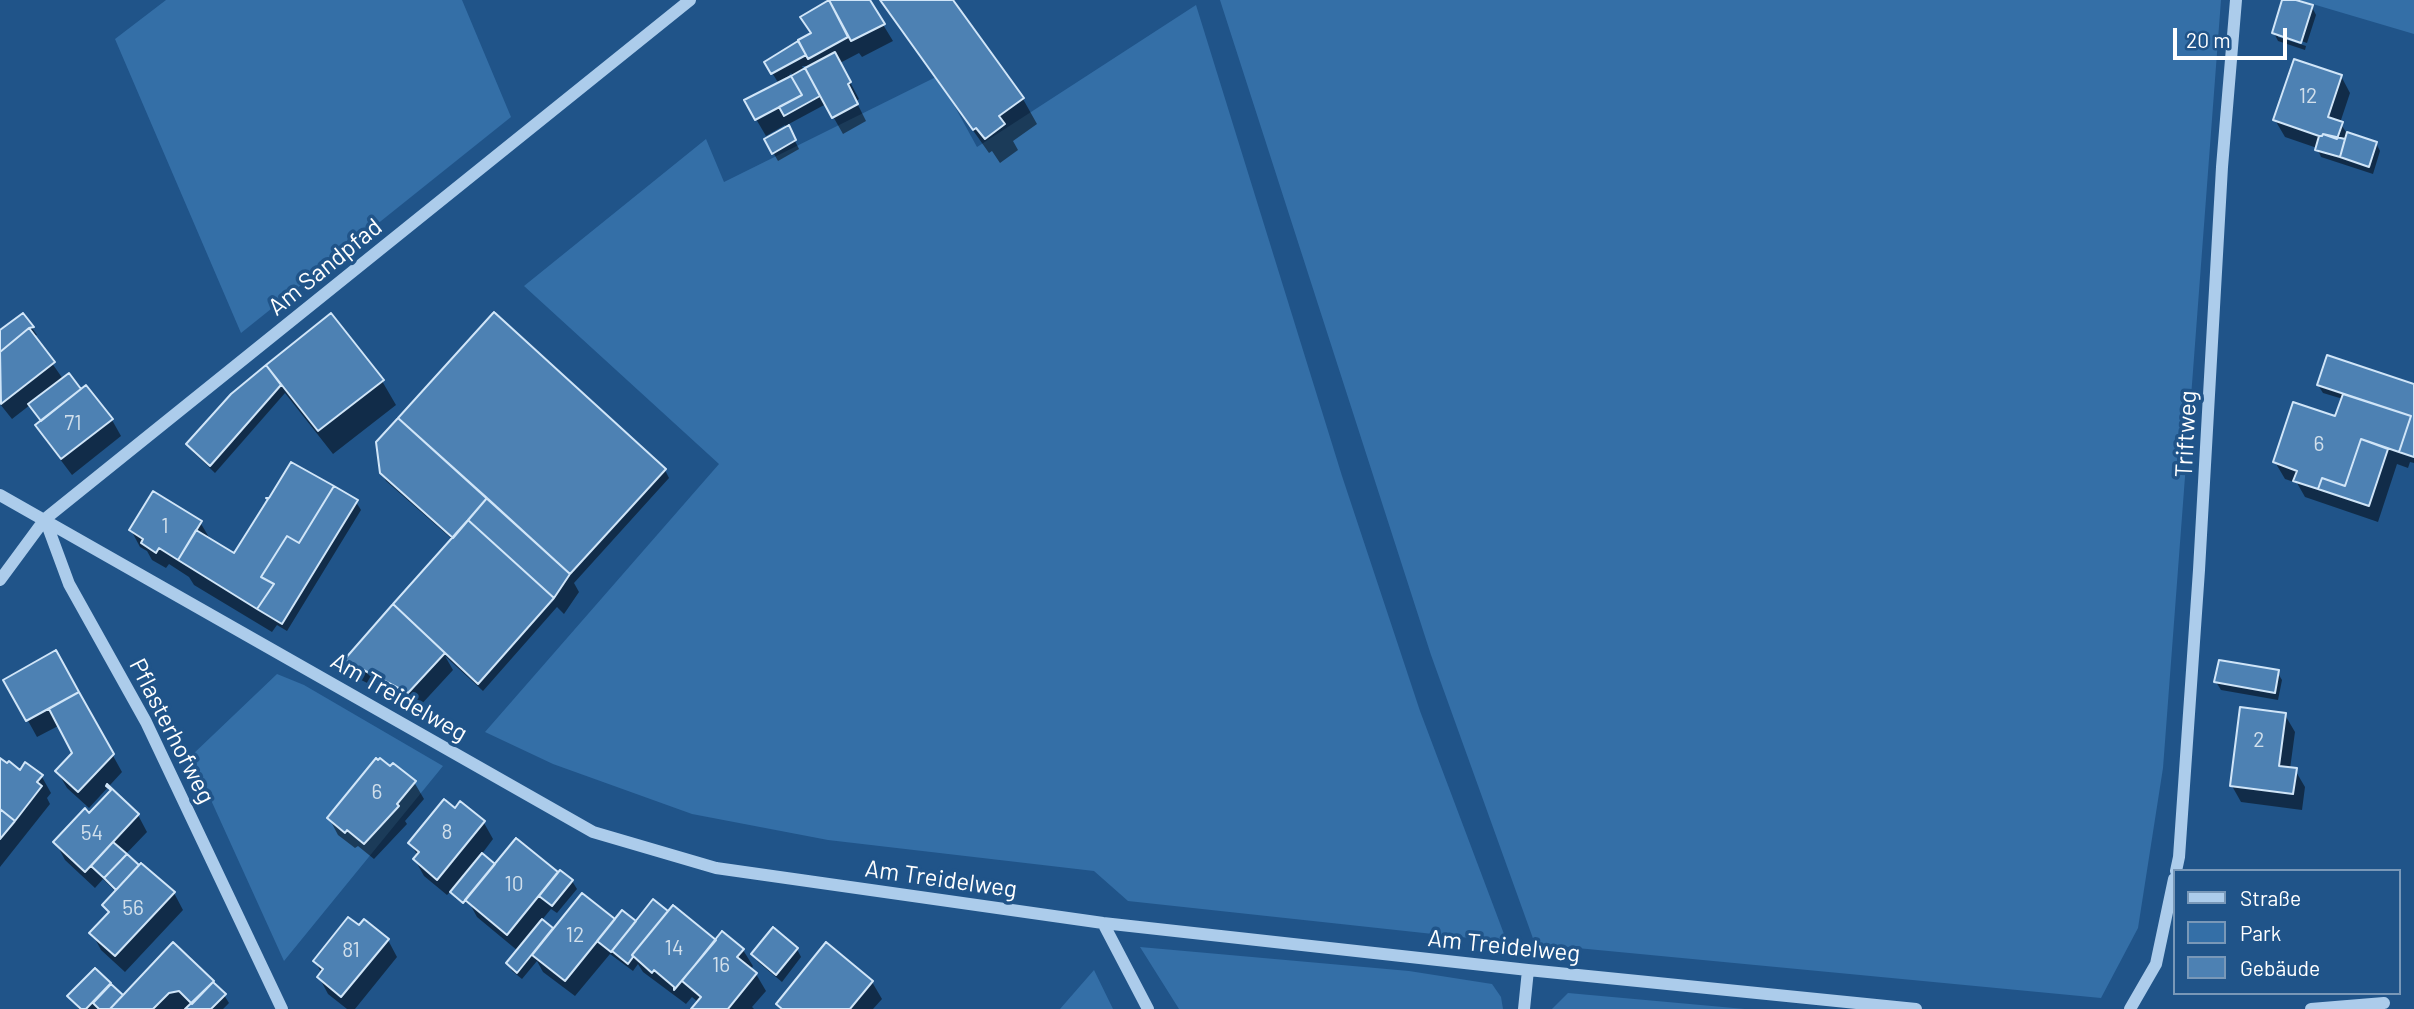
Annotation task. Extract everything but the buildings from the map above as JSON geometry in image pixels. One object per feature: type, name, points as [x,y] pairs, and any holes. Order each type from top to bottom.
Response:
[{"type":"street","name":"Am Sandpfad","points":[[0,580],[45,519],[690,0]]},
{"type":"street","name":"Triftweg","points":[[2176,869],[2199,570],[2222,167],[2236,0]]},
{"type":"street","points":[[0,495],[45,519]]},
{"type":"street","name":"Am Treidelweg","points":[[45,519],[593,832],[716,868],[1103,923],[1916,1009]]},
{"type":"street","name":"Pflasterhofweg","points":[[45,519],[69,584],[146,722],[282,1009]]},
{"type":"street","points":[[2130,1009],[2156,964],[2172,888]]},
{"type":"street","points":[[1103,923],[1148,1009]]},
{"type":"street","points":[[1524,1009],[1528,970]]},
{"type":"street","points":[[2311,1009],[2384,1003]]},
{"type":"green space","points":[[166,0],[462,0],[511,117],[241,333],[115,39]]},
{"type":"green space","points":[[1220,0],[2221,0],[2163,768],[2138,928],[2101,998],[1535,944],[1431,655]]},
{"type":"green space","points":[[2299,0],[2414,0],[2414,34]]},
{"type":"green space","points":[[1196,5],[1342,476],[1420,711],[1507,942],[1128,901],[1094,871],[828,840],[692,814],[553,764],[485,732],[719,464],[524,286],[706,139],[724,182],[938,76],[977,147]]},
{"type":"green space","points":[[277,674],[304,685],[443,766],[284,961],[191,756]]},
{"type":"green space","points":[[1140,947],[1409,971],[1492,984],[1501,997],[1503,1009],[1179,1009]]},
{"type":"green space","points":[[1094,970],[1113,1009],[1060,1009]]},
{"type":"green space","points":[[1568,993],[1745,1009],[1552,1009]]}]
